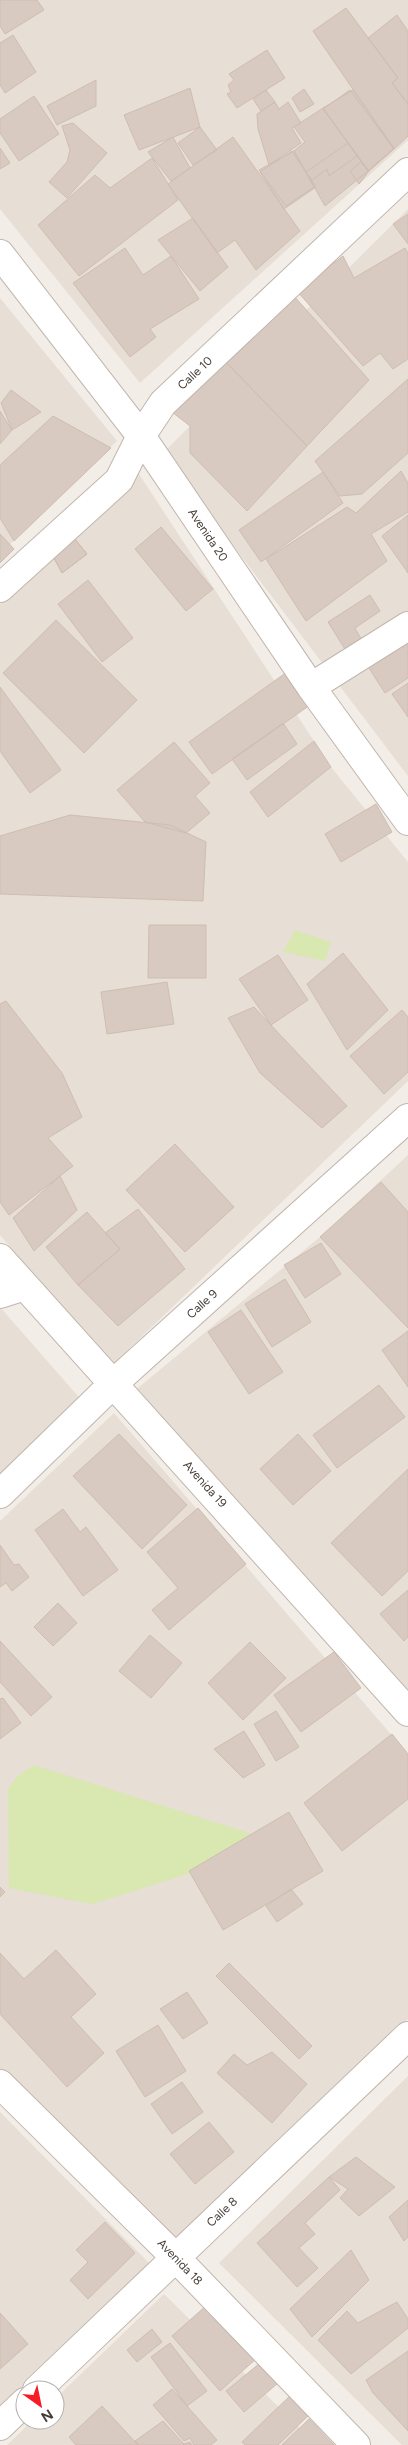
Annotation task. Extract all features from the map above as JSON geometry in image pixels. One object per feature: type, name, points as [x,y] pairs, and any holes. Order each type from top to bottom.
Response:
[{"type":"street","name":"Calle 10","points":[[0,588],[119,480],[142,436],[163,403],[408,172]]},
{"type":"street","name":"Avenida 20","points":[[0,254],[142,436],[311,687],[408,821]]},
{"type":"street","points":[[311,687],[408,626]]},
{"type":"street","name":"Calle 9","points":[[0,1494],[114,1383],[408,1118]]},
{"type":"street","name":"Avenida 19","points":[[0,1258],[408,1712]]},
{"type":"street","points":[[0,1294],[25,1286]]},
{"type":"street","name":"Calle 8","points":[[47,2380],[408,2036]]},
{"type":"street","name":"Avenida 18","points":[[0,2084],[175,2257],[356,2445]]},
{"type":"street","points":[[0,2426],[15,2412]]},
{"type":"shaded area","points":[[0,0],[408,0],[408,140],[140,383],[0,209]]},
{"type":"shaded area","points":[[408,209],[408,776],[163,453]]},
{"type":"shaded area","points":[[0,298],[117,441],[0,554]]},
{"type":"shaded area","points":[[135,468],[331,767],[408,862],[408,1081],[111,1366],[0,1235],[0,604]]},
{"type":"shaded area","points":[[408,1155],[408,1695],[132,1393],[320,1237]]},
{"type":"shaded area","points":[[0,1307],[84,1403],[0,1480]]},
{"type":"shaded area","points":[[114,1413],[408,1754],[408,2019],[175,2246],[0,2069],[0,1521]]},
{"type":"shaded area","points":[[408,2076],[408,2445],[402,2445],[219,2263]]},
{"type":"shaded area","points":[[0,2112],[154,2268],[33,2380],[15,2380],[15,2397],[0,2411]]},
{"type":"shaded area","points":[[164,2294],[317,2445],[7,2445],[23,2430],[65,2430],[65,2389]]},
{"type":"green space","points":[[295,930],[331,942],[325,961],[283,952]]},
{"type":"green space","points":[[34,1765],[284,1844],[92,1904],[9,1888],[8,1788],[19,1775]]},
{"type":"building","points":[[0,0],[37,0],[44,10],[5,34],[0,26]]},
{"type":"building","points":[[346,8],[398,78],[392,83],[408,104],[408,136],[394,149],[313,31]]},
{"type":"building","points":[[397,15],[408,31],[408,104],[392,83],[398,78],[368,38]]},
{"type":"building","points":[[13,35],[36,72],[5,93],[0,85],[0,43]]},
{"type":"building","points":[[267,50],[285,78],[237,108],[227,94],[231,92],[228,85],[234,80],[229,74]]},
{"type":"building","points":[[96,80],[96,106],[57,125],[47,106]]},
{"type":"building","points":[[190,88],[200,127],[139,150],[124,115]]},
{"type":"building","points":[[304,89],[314,104],[300,112],[292,98]]},
{"type":"building","points":[[266,90],[275,102],[261,111],[253,99]]},
{"type":"building","points":[[350,90],[394,149],[369,171],[323,109]]},
{"type":"building","points":[[353,90],[394,148],[368,171],[323,108]]},
{"type":"building","points":[[34,96],[59,134],[19,161],[0,133],[0,119]]},
{"type":"building","points":[[275,102],[279,109],[288,102],[301,123],[292,128],[301,143],[269,165],[258,129],[257,114]]},
{"type":"building","points":[[323,108],[368,171],[325,206],[294,151],[305,142],[294,127]]},
{"type":"building","points":[[73,123],[107,153],[67,198],[49,182],[67,162],[70,150],[62,126]]},
{"type":"building","points":[[200,127],[217,150],[193,165],[178,143]]},
{"type":"building","points":[[173,137],[190,168],[171,181],[148,152]]},
{"type":"building","points":[[233,137],[300,231],[256,270],[235,240],[217,253],[168,184]]},
{"type":"building","points":[[348,143],[357,156],[329,176],[327,169],[312,180],[306,172]]},
{"type":"building","points":[[0,148],[10,163],[0,169]]},
{"type":"building","points":[[292,151],[316,187],[284,209],[260,172]]},
{"type":"building","points":[[294,151],[314,187],[286,206],[259,170]]},
{"type":"building","points":[[152,158],[178,200],[79,276],[38,225],[95,175],[110,188]]},
{"type":"building","points":[[361,162],[369,171],[359,184],[350,171]]},
{"type":"building","points":[[408,214],[408,244],[393,224]]},
{"type":"building","points":[[193,218],[228,267],[200,291],[158,240]]},
{"type":"building","points":[[125,248],[143,275],[171,256],[199,299],[150,329],[156,337],[130,357],[73,283]]},
{"type":"building","points":[[405,248],[408,253],[408,359],[393,369],[380,353],[363,366],[297,291],[343,256],[354,278]]},
{"type":"building","points":[[293,295],[369,380],[307,446],[225,361]]},
{"type":"building","points":[[225,361],[307,446],[247,511],[190,453],[190,426],[172,412]]},
{"type":"building","points":[[408,379],[408,453],[362,494],[340,496],[315,461]]},
{"type":"building","points":[[11,390],[41,412],[12,430],[1,403]]},
{"type":"building","points":[[0,411],[12,430],[0,444]]},
{"type":"building","points":[[53,416],[111,448],[14,541],[0,518],[0,465]]},
{"type":"building","points":[[401,471],[408,483],[408,512],[371,534],[387,561],[306,621],[266,559],[347,507],[356,513]]},
{"type":"building","points":[[323,472],[343,503],[261,562],[239,530]]},
{"type":"building","points":[[408,515],[408,573],[382,536]]},
{"type":"building","points":[[161,527],[213,589],[186,611],[135,549]]},
{"type":"building","points":[[0,534],[14,549],[0,563]]},
{"type":"building","points":[[74,538],[87,554],[62,573],[54,558]]},
{"type":"building","points":[[74,538],[87,554],[62,573],[54,558]]},
{"type":"building","points":[[88,580],[133,638],[102,662],[58,604]]},
{"type":"building","points":[[370,595],[380,611],[355,628],[364,644],[348,654],[328,622]]},
{"type":"building","points":[[56,620],[137,700],[84,753],[3,673]]},
{"type":"building","points":[[408,627],[408,678],[385,693],[362,657]]},
{"type":"building","points":[[287,672],[310,705],[212,774],[189,742]]},
{"type":"building","points":[[408,683],[408,717],[392,694]]},
{"type":"building","points":[[0,687],[61,770],[30,793],[0,751]]},
{"type":"building","points":[[283,723],[297,744],[247,780],[232,759]]},
{"type":"building","points":[[314,741],[331,767],[268,817],[250,792]]},
{"type":"building","points":[[174,742],[210,783],[195,796],[210,813],[186,833],[145,822],[117,790]]},
{"type":"building","points":[[376,804],[392,832],[341,862],[325,834]]},
{"type":"building","points":[[70,815],[170,825],[206,842],[203,901],[0,894],[0,836]]},
{"type":"building","points":[[149,925],[206,925],[206,978],[148,978]]},
{"type":"building","points":[[343,953],[388,1010],[347,1050],[307,984]]},
{"type":"building","points":[[278,955],[308,1000],[271,1025],[239,979]]},
{"type":"building","points":[[167,982],[174,1024],[107,1034],[101,992]]},
{"type":"building","points":[[6,1001],[62,1073],[82,1117],[48,1138],[73,1166],[9,1215],[0,1202],[0,1004]]},
{"type":"building","points":[[254,1007],[347,1106],[322,1128],[260,1073],[228,1018]]},
{"type":"building","points":[[402,1010],[408,1017],[408,1072],[384,1094],[350,1056]]},
{"type":"building","points":[[175,1144],[234,1207],[185,1252],[126,1190]]},
{"type":"building","points":[[60,1176],[77,1210],[34,1251],[13,1218]]},
{"type":"building","points":[[381,1182],[408,1212],[408,1328],[320,1237]]},
{"type":"building","points":[[138,1209],[185,1269],[118,1326],[78,1285],[120,1249],[105,1233]]},
{"type":"building","points":[[87,1212],[120,1249],[78,1285],[46,1247]]},
{"type":"building","points":[[321,1243],[341,1274],[305,1298],[284,1265]]},
{"type":"building","points":[[285,1279],[311,1322],[272,1347],[245,1304]]},
{"type":"building","points":[[241,1310],[283,1372],[249,1394],[208,1332]]},
{"type":"building","points":[[408,1331],[408,1387],[382,1350]]},
{"type":"building","points":[[379,1385],[405,1417],[337,1468],[313,1435]]},
{"type":"building","points":[[119,1434],[187,1505],[142,1549],[73,1476]]},
{"type":"building","points":[[298,1434],[331,1471],[293,1505],[260,1469]]},
{"type":"building","points":[[408,1469],[408,1571],[382,1596],[331,1543]]},
{"type":"building","points":[[198,1508],[246,1564],[169,1630],[152,1610],[178,1588],[147,1552]]},
{"type":"building","points":[[63,1509],[80,1532],[86,1527],[118,1570],[83,1596],[35,1530]]},
{"type":"building","points":[[0,1545],[14,1565],[19,1564],[29,1577],[12,1591],[6,1583],[0,1587]]},
{"type":"building","points":[[408,1590],[408,1637],[404,1641],[380,1614]]},
{"type":"building","points":[[58,1603],[77,1623],[53,1646],[34,1627]]},
{"type":"building","points":[[150,1635],[182,1663],[151,1698],[119,1671]]},
{"type":"building","points":[[0,1641],[52,1697],[31,1716],[0,1682]]},
{"type":"building","points":[[250,1642],[286,1678],[243,1720],[208,1683]]},
{"type":"building","points":[[334,1652],[361,1688],[301,1732],[274,1695]]},
{"type":"building","points":[[3,1698],[21,1723],[0,1739],[0,1699]]},
{"type":"building","points":[[276,1711],[299,1747],[276,1761],[254,1724]]},
{"type":"building","points":[[244,1731],[265,1765],[243,1778],[214,1749]]},
{"type":"building","points":[[392,1734],[408,1754],[408,1799],[342,1851],[304,1803]]},
{"type":"building","points":[[289,1812],[323,1871],[223,1930],[189,1871]]},
{"type":"building","points":[[0,1887],[5,1892],[0,1897]]},
{"type":"building","points":[[291,1889],[303,1904],[277,1922],[266,1906]]},
{"type":"building","points":[[56,1950],[96,1994],[71,2017],[104,2053],[67,2087],[0,2014],[0,1953],[24,1979]]},
{"type":"building","points":[[229,1963],[312,2046],[299,2059],[216,1976]]},
{"type":"building","points":[[187,1992],[208,2023],[183,2039],[160,2009]]},
{"type":"building","points":[[158,2025],[186,2071],[145,2097],[116,2051]]},
{"type":"building","points":[[272,2052],[307,2084],[272,2123],[217,2073],[234,2054],[247,2065]]},
{"type":"building","points":[[182,2082],[203,2112],[172,2134],[151,2104]]},
{"type":"building","points":[[209,2122],[234,2152],[195,2184],[170,2154]]},
{"type":"building","points":[[356,2157],[395,2187],[359,2216],[340,2198],[348,2189],[329,2177]]},
{"type":"building","points":[[329,2177],[340,2190],[305,2223],[315,2234],[299,2248],[318,2268],[297,2287],[257,2243]]},
{"type":"building","points":[[408,2200],[408,2237],[404,2241],[389,2217]]},
{"type":"building","points":[[105,2222],[135,2253],[88,2299],[70,2280],[88,2262],[76,2250]]},
{"type":"building","points":[[351,2250],[369,2280],[312,2337],[290,2309]]},
{"type":"building","points":[[397,2302],[408,2319],[408,2328],[351,2374],[318,2340],[347,2311],[358,2323]]},
{"type":"building","points":[[207,2305],[257,2358],[220,2391],[172,2336]]},
{"type":"building","points":[[0,2313],[28,2344],[0,2369]]},
{"type":"building","points":[[152,2329],[162,2342],[137,2362],[127,2350]]},
{"type":"building","points":[[170,2343],[207,2391],[187,2406],[151,2357]]},
{"type":"building","points":[[408,2351],[408,2431],[373,2393],[366,2380]]},
{"type":"building","points":[[260,2363],[278,2383],[244,2412],[226,2391]]},
{"type":"building","points":[[172,2389],[217,2440],[211,2445],[194,2445],[190,2438],[184,2441],[153,2405]]},
{"type":"building","points":[[295,2391],[314,2410],[278,2445],[245,2445],[242,2442]]},
{"type":"building","points":[[102,2406],[138,2445],[76,2445],[69,2437]]},
{"type":"building","points":[[309,2419],[334,2445],[282,2445]]},
{"type":"building","points":[[163,2421],[184,2444],[190,2442],[192,2445],[139,2445],[135,2441]]}]
